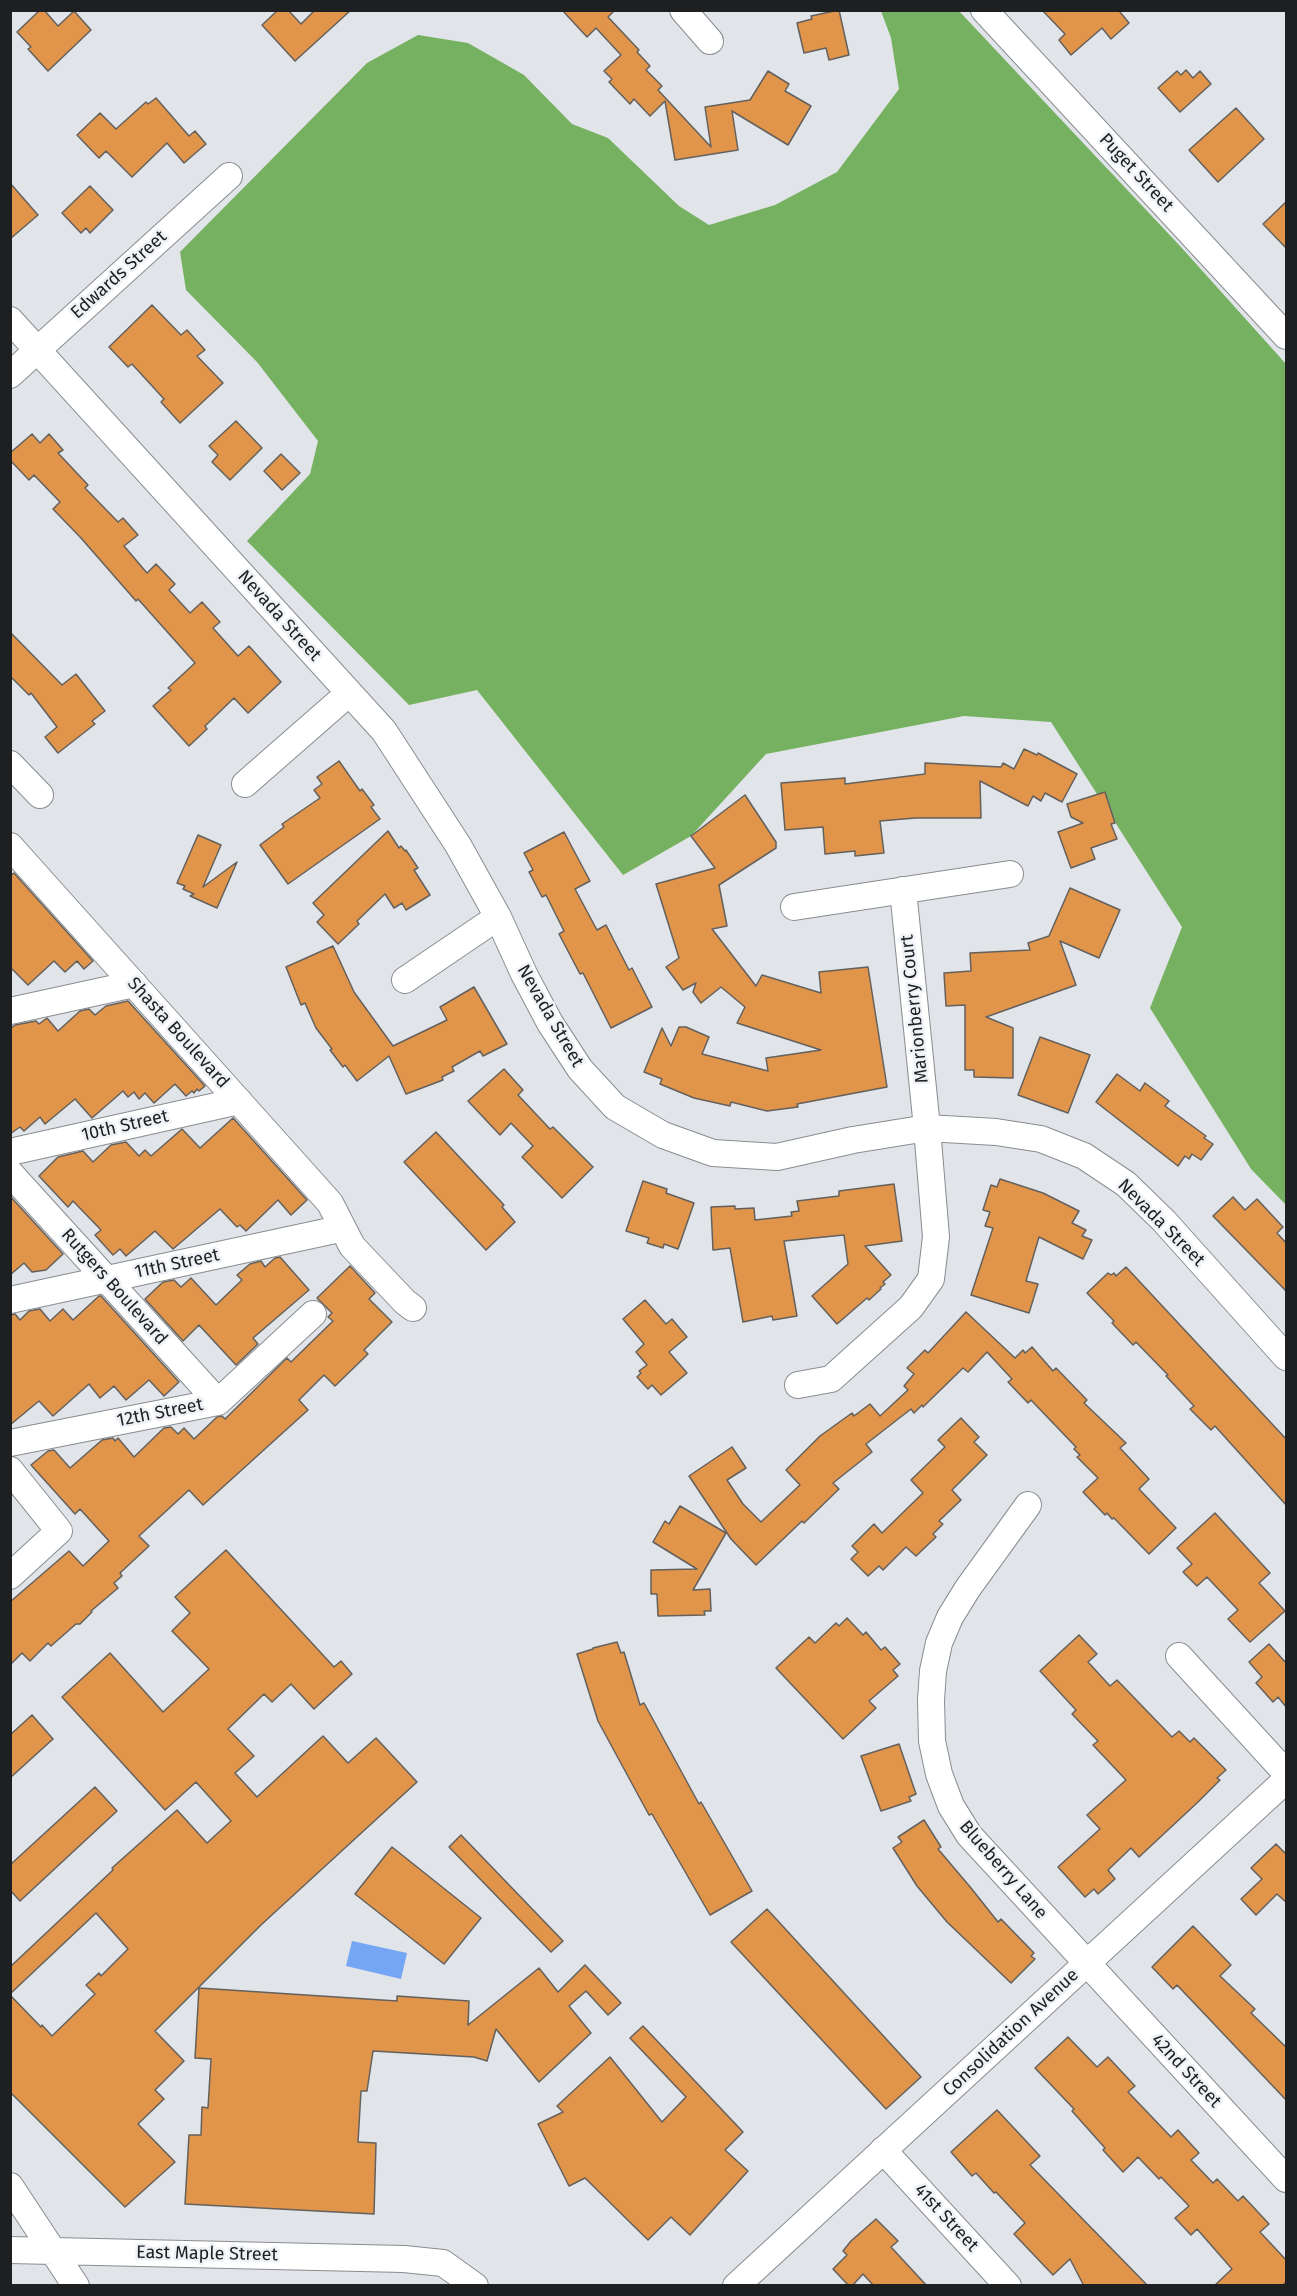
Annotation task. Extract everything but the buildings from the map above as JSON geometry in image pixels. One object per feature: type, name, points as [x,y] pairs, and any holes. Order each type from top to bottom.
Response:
[{"type":"street","points":[[683,10],[710,41]]},
{"type":"street","name":"Puget Street","points":[[984,10],[1287,336]]},
{"type":"street","name":"Edwards Street","points":[[10,375],[229,176]]},
{"type":"street","name":"Nevada Street","points":[[10,320],[384,731],[458,845],[498,916],[524,974],[550,1023],[580,1069],[615,1107],[663,1135],[713,1153],[777,1157],[853,1140],[927,1128],[996,1132],[1041,1139],[1084,1156],[1126,1184],[1164,1221],[1287,1357]]},
{"type":"street","points":[[245,784],[350,693]]},
{"type":"street","points":[[10,764],[40,795]]},
{"type":"street","name":"Shasta Boulevard","points":[[14,854],[330,1203],[352,1246],[413,1308]]},
{"type":"street","points":[[794,907],[1010,874]]},
{"type":"street","name":"Marionberry Court","points":[[798,1385],[831,1379],[910,1307],[931,1279],[936,1237],[903,890]]},
{"type":"street","points":[[405,980],[498,916]]},
{"type":"street","points":[[10,1011],[134,984]]},
{"type":"street","name":"10th Street","points":[[10,1152],[239,1101]]},
{"type":"street","name":"Rutgers Boulevard","points":[[10,1173],[218,1402]]},
{"type":"street","name":"11th Street","points":[[10,1300],[335,1230],[340,1225]]},
{"type":"street","name":"12th Street","points":[[10,1443],[218,1402],[313,1314]]},
{"type":"street","points":[[10,1470],[59,1531],[10,1576]]},
{"type":"street","name":"Blueberry Lane","points":[[1028,1505],[950,1617],[939,1643],[930,1700],[932,1741],[939,1774],[947,1795],[969,1835],[1086,1964]]},
{"type":"street","points":[[1179,1656],[1287,1773]]},
{"type":"street","name":"Consolidation Avenue","points":[[736,2286],[1287,1780]]},
{"type":"street","name":"42nd Street","points":[[1086,1964],[1287,2179]]},
{"type":"street","name":"41st Street","points":[[884,2150],[1008,2286]]},
{"type":"street","points":[[10,2186],[76,2286]]},
{"type":"street","name":"East Maple Street","points":[[10,2250],[404,2259],[443,2264],[475,2286]]},
{"type":"green space","points":[[881,11],[959,11],[1180,246],[1286,364],[1286,1205],[1251,1169],[1150,1008],[1182,927],[1051,722],[964,716],[766,754],[691,836],[623,875],[477,690],[409,705],[247,541],[310,474],[318,441],[257,362],[186,290],[180,252],[367,63],[418,35],[468,43],[524,75],[572,124],[608,138],[679,206],[709,225],[775,205],[837,172],[899,89],[891,38]]},
{"type":"water","points":[[352,1941],[407,1953],[401,1979],[346,1966]]}]
